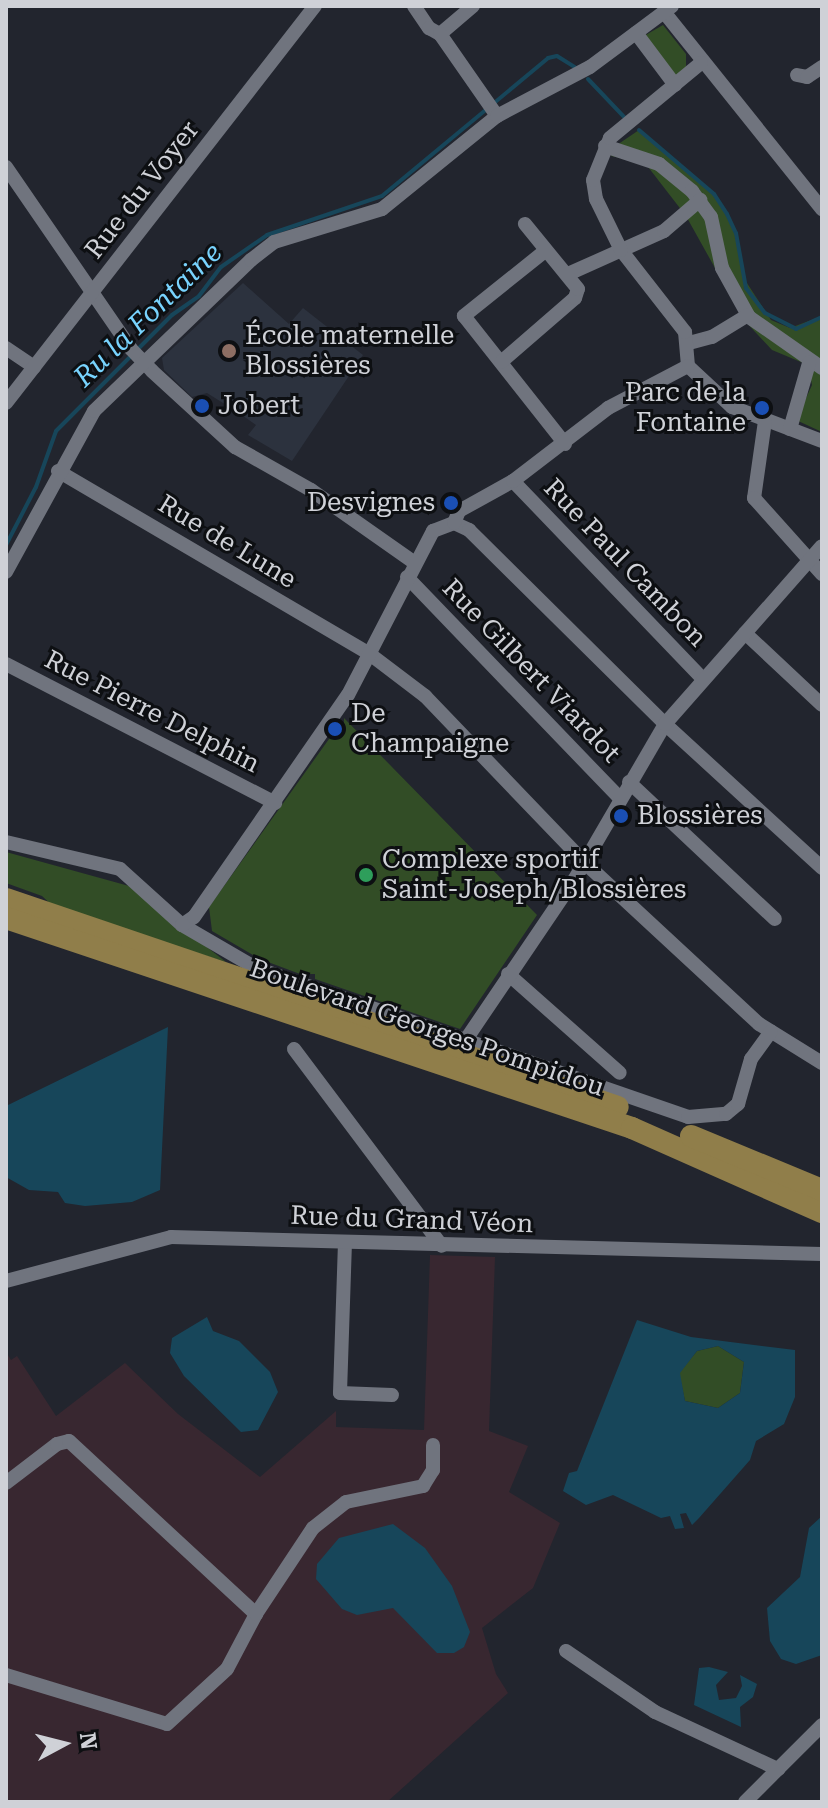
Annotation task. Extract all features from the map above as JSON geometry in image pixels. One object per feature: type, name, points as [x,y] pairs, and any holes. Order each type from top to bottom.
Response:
[{"type":"main road","name":"Boulevard Georges Pompidou","points":[[6,899],[575,1090],[822,1190]]},
{"type":"main road","name":"Boulevard Georges Pompidou","points":[[6,918],[632,1128],[822,1212]]},
{"type":"street","name":"Rue du Voyer","points":[[6,403],[315,6]]},
{"type":"street","points":[[414,6],[440,34],[496,114]]},
{"type":"street","points":[[440,34],[473,6]]},
{"type":"street","points":[[6,572],[58,471],[94,411],[139,357],[274,242],[382,209],[496,114],[590,67],[668,9],[701,63],[822,209]]},
{"type":"street","points":[[636,33],[675,85]]},
{"type":"street","points":[[701,63],[605,146],[595,172],[596,199],[621,250],[689,343],[688,366],[716,396],[765,421],[822,441]]},
{"type":"street","points":[[797,75],[807,77],[822,67]]},
{"type":"street","points":[[605,146],[659,164],[700,200],[711,217],[722,268],[748,315],[816,366],[805,384],[790,429]]},
{"type":"street","points":[[6,167],[139,357],[235,447],[311,490],[415,563]]},
{"type":"street","points":[[568,274],[664,231],[700,200]]},
{"type":"street","points":[[501,362],[575,298],[578,289],[525,224]]},
{"type":"street","points":[[545,251],[464,316],[565,444]]},
{"type":"street","points":[[689,343],[748,315]]},
{"type":"street","points":[[6,348],[34,367]]},
{"type":"street","points":[[454,523],[459,511],[513,481],[608,408],[688,366]]},
{"type":"street","points":[[765,421],[754,498],[822,574]]},
{"type":"street","name":"Rue de Lune","points":[[58,471],[371,655],[425,696],[584,862],[771,1031],[822,1063]]},
{"type":"street","name":"Rue Paul Cambon","points":[[513,481],[703,679]]},
{"type":"street","points":[[182,925],[194,917],[275,803],[371,655],[407,577],[433,531],[454,523],[469,530],[665,724],[822,868]]},
{"type":"street","points":[[467,1038],[584,862],[665,724],[822,546]]},
{"type":"street","name":"Rue Gilbert Viardot","points":[[407,577],[620,798]]},
{"type":"street","points":[[745,633],[822,705]]},
{"type":"street","name":"Rue Pierre Delphin","points":[[6,664],[275,803]]},
{"type":"street","points":[[629,782],[775,919]]},
{"type":"street","points":[[6,842],[120,869],[182,925],[256,968],[467,1038],[688,1117],[708,1118],[726,1114],[738,1104],[751,1059],[771,1031]]},
{"type":"street","points":[[508,974],[620,1073]]},
{"type":"street","points":[[294,1049],[442,1246]]},
{"type":"street","name":"Rue du Grand Véon","points":[[6,1281],[171,1237],[822,1254]]},
{"type":"street","points":[[345,1242],[340,1393],[392,1395]]},
{"type":"street","points":[[6,1483],[57,1444],[69,1441],[256,1614]]},
{"type":"street","points":[[6,1675],[167,1724],[227,1669],[256,1614],[313,1528],[346,1502],[423,1486],[433,1470],[433,1445]]},
{"type":"street","points":[[566,1651],[655,1712],[778,1769]]},
{"type":"street","points":[[745,1802],[822,1725]]},
{"type":"shaded area","points":[[243,283],[289,324],[303,308],[363,355],[292,461],[248,435],[256,425],[207,393],[192,397],[164,370],[162,358]]},
{"type":"shaded area","points":[[430,1255],[495,1257],[489,1431],[528,1446],[509,1492],[560,1523],[533,1588],[482,1628],[496,1674],[508,1693],[387,1802],[6,1802],[6,1352],[11,1360],[17,1356],[56,1416],[125,1363],[178,1414],[260,1477],[336,1411],[336,1427],[424,1430]]},
{"type":"green space","points":[[663,25],[686,54],[686,69],[676,78],[644,36]]},
{"type":"green space","points":[[639,130],[714,194],[736,230],[743,277],[771,320],[790,328],[822,316],[822,432],[796,420],[812,385],[808,365],[772,350],[744,320],[686,216],[645,163],[611,156],[614,147]]},
{"type":"green space","name":"Complexe sportif Saint-Joseph/Blossières","points":[[344,718],[537,915],[460,1029],[315,979],[315,974],[300,974],[260,959],[212,931],[209,907],[339,725],[344,727]]},
{"type":"green space","points":[[6,852],[129,886],[226,962],[56,909],[42,896],[6,883]]},
{"type":"green space","points":[[718,1346],[744,1362],[740,1393],[718,1408],[685,1401],[679,1373],[697,1351]]},
{"type":"water","points":[[168,1027],[160,1190],[132,1202],[85,1206],[65,1203],[58,1192],[29,1190],[6,1177],[6,1106]]},
{"type":"water","points":[[207,1317],[213,1331],[239,1341],[270,1372],[278,1392],[258,1430],[241,1432],[184,1376],[170,1353],[172,1338]]},
{"type":"water","points":[[637,1320],[691,1337],[795,1350],[795,1397],[784,1424],[756,1441],[750,1460],[692,1525],[686,1513],[680,1514],[684,1528],[675,1529],[670,1516],[661,1518],[613,1495],[586,1505],[563,1491],[569,1473],[577,1471]],"holes":[[[718,1346],[744,1362],[740,1393],[718,1408],[685,1401],[680,1373],[697,1351]]]},
{"type":"water","points":[[822,1516],[822,1655],[796,1664],[781,1659],[770,1641],[767,1608],[800,1577],[809,1528]]},
{"type":"water","points":[[393,1524],[425,1548],[452,1586],[470,1632],[464,1647],[454,1653],[437,1653],[393,1608],[357,1615],[342,1609],[316,1579],[317,1564],[339,1538]]},
{"type":"water","points":[[699,1668],[728,1672],[716,1685],[719,1700],[736,1698],[742,1686],[740,1675],[757,1684],[753,1697],[740,1707],[741,1727],[694,1705]]},
{"type":"waterway","name":"Ru la Fontaine","points":[[6,545],[36,487],[56,431],[172,315],[199,296],[221,267],[267,235],[382,196],[548,58],[557,56],[576,68]]},
{"type":"waterway","name":"Ru la Fontaine","points":[[588,79],[625,118]]},
{"type":"waterway","name":"Ru la Fontaine","points":[[639,130],[714,194],[736,233],[746,288],[765,313],[796,329],[822,317]]},
{"type":"place","name":"École maternelle Blossières","points":[[229,351]]},
{"type":"place","name":"Jobert","points":[[202,406]]},
{"type":"place","name":"Parc de la Fontaine","points":[[762,408]]},
{"type":"place","name":"Desvignes","points":[[451,503]]},
{"type":"place","name":"De Champaigne","points":[[335,729]]},
{"type":"place","name":"Blossières","points":[[621,816]]},
{"type":"place","name":"Complexe sportif Saint-Joseph/Blossières","points":[[366,875]]}]
